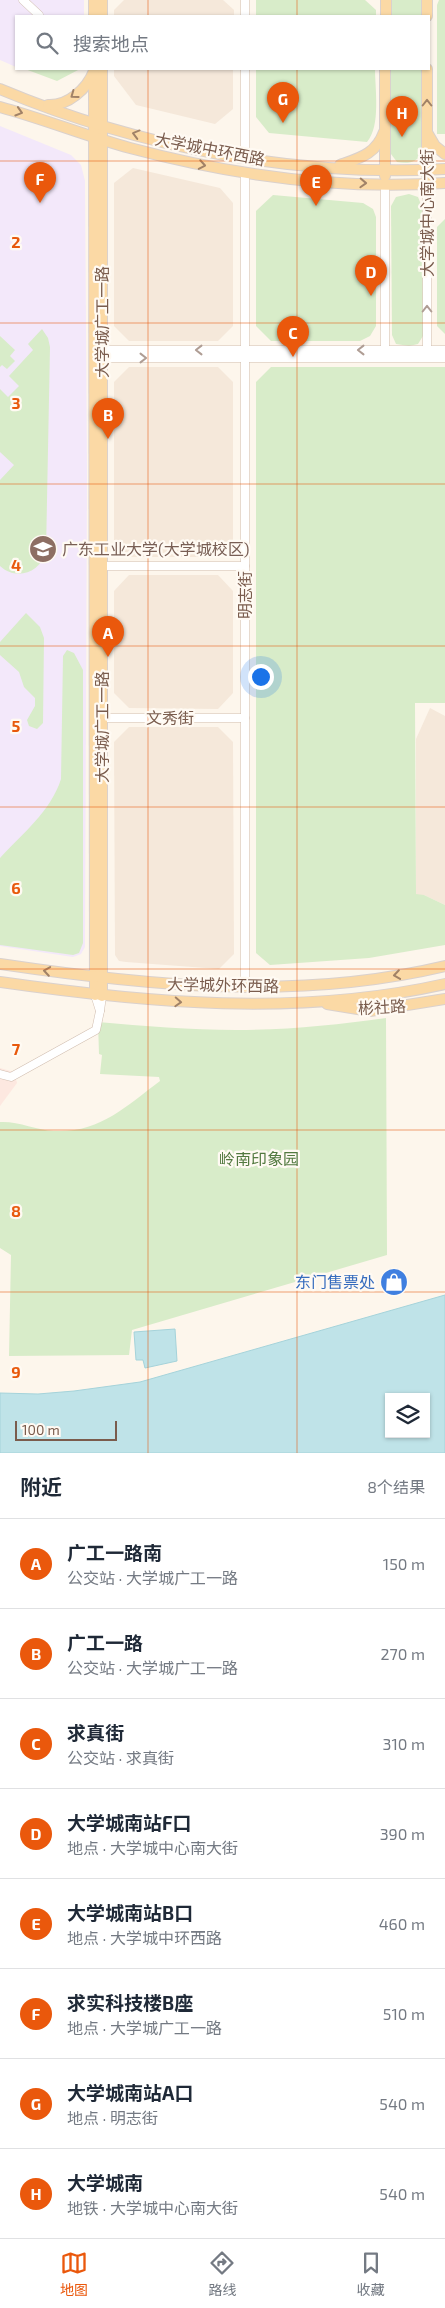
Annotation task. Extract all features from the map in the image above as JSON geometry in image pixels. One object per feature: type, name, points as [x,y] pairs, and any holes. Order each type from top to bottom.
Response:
[{"type":"main road","points":[[94,0],[94,15]]},
{"type":"main road","points":[[102,0],[102,15]]},
{"type":"main road","points":[[386,0],[386,15]]},
{"type":"main road","points":[[427,0],[427,15]]},
{"type":"main road","points":[[42,104],[57,104],[75,95],[88,82],[94,70]]},
{"type":"main road","name":"大学城广工一路","points":[[94,70],[98,124],[99,995]]},
{"type":"main road","name":"大学城广工一路","points":[[98,124],[102,70]]},
{"type":"main road","points":[[386,70],[386,184]]},
{"type":"main road","name":"大学城中心南大街","points":[[427,70],[427,184]]},
{"type":"main road","name":"大学城中环西路","points":[[0,89],[98,124],[170,143],[245,157],[334,168],[386,170],[445,169]]},
{"type":"main road","name":"大学城中环西路","points":[[0,107],[98,139],[182,161],[245,172],[318,181],[386,184],[445,183]]},
{"type":"main road","points":[[334,168],[363,157],[372,151],[380,141],[386,126]]},
{"type":"main road","points":[[427,131],[435,146],[445,154]]},
{"type":"main road","name":"大学城外环西路","points":[[0,964],[99,978],[245,988],[356,981],[445,966]]},
{"type":"main road","name":"大学城外环西路","points":[[0,982],[144,1000],[236,1004],[318,1002],[358,998],[445,984]]},
{"type":"main road","points":[[144,1000],[138,996],[137,989],[140,984],[146,982]]},
{"type":"main road","name":"彬社路","points":[[318,1002],[370,1011],[445,999]]},
{"type":"street","points":[[23,0],[39,15]]},
{"type":"street","points":[[245,0],[245,15]]},
{"type":"street","points":[[245,70],[245,157]]},
{"type":"street","name":"明志街","points":[[245,172],[245,988]]},
{"type":"street","points":[[385,354],[386,184]]},
{"type":"street","name":"大学城中心南大街","points":[[427,184],[427,354]]},
{"type":"street","points":[[98,354],[427,354],[445,350]]},
{"type":"street","points":[[427,354],[445,358]]},
{"type":"street","points":[[98,566],[245,566]]},
{"type":"street","name":"文秀街","points":[[99,718],[245,718]]},
{"type":"street","points":[[0,1074],[11,1077],[96,1030],[100,1011],[99,995]]},
{"type":"shaded area","points":[[0,0],[84,0],[84,15],[15,15],[15,67],[0,60]]},
{"type":"shaded area","points":[[124,0],[223,0],[234,10],[234,15],[114,15],[114,10]]},
{"type":"shaded area","points":[[114,70],[233,70],[233,109],[215,124],[136,105],[114,76]]},
{"type":"shaded area","name":"广东工业大学(大学城校区)","points":[[0,126],[71,155],[81,165],[85,181],[87,474],[85,947],[81,954],[73,957],[0,946]]},
{"type":"shaded area","points":[[133,168],[220,188],[233,203],[233,326],[218,341],[129,341],[114,326],[114,183]]},
{"type":"shaded area","points":[[129,367],[218,367],[233,382],[233,541],[218,557],[129,557],[114,541],[114,382]]},
{"type":"shaded area","points":[[129,575],[218,575],[233,591],[233,693],[218,709],[129,708],[114,693],[114,591]]},
{"type":"shaded area","points":[[430,708],[445,716],[445,905],[424,895],[416,895],[416,739]]},
{"type":"shaded area","points":[[129,727],[218,727],[233,742],[234,954],[219,969],[126,962],[119,961],[115,955],[114,742]]},
{"type":"shaded area","points":[[0,1068],[14,1072],[17,1083],[0,1106]]},
{"type":"green space","points":[[256,0],[365,0],[376,10],[376,15],[256,15]]},
{"type":"green space","points":[[392,0],[421,0],[422,15],[391,15]]},
{"type":"green space","points":[[439,0],[445,0],[445,134],[437,134],[437,5]]},
{"type":"green space","points":[[28,70],[78,70],[57,81]]},
{"type":"green space","points":[[256,70],[375,70],[376,117],[374,127],[367,142],[269,133],[256,117]]},
{"type":"green space","points":[[391,70],[422,70],[422,151],[418,158],[409,163],[397,162],[391,154]]},
{"type":"green space","points":[[409,194],[418,197],[422,207],[423,336],[418,344],[409,346],[396,344],[392,335],[391,206],[396,197]]},
{"type":"green space","points":[[273,195],[363,203],[373,209],[376,217],[376,326],[370,336],[360,341],[271,341],[256,326],[256,211]]},
{"type":"green space","points":[[445,219],[445,334],[437,326],[437,227]]},
{"type":"green space","points":[[42,329],[48,338],[50,347],[46,552],[39,565],[33,570],[20,574],[6,571],[0,566],[0,480],[14,465],[0,452],[0,389],[8,397],[19,386],[9,376],[33,350],[28,344]]},
{"type":"green space","points":[[0,336],[15,350],[10,356],[15,361],[7,369],[2,365],[0,367]]},
{"type":"green space","points":[[271,367],[445,367],[445,703],[415,703],[416,894],[424,895],[445,905],[445,945],[369,958],[270,965],[256,953],[256,382]]},
{"type":"green space","points":[[26,613],[40,627],[44,638],[43,723],[37,729],[29,726],[27,720],[35,706],[35,698],[24,687],[19,672],[0,655],[0,642]]},
{"type":"green space","points":[[67,650],[74,653],[83,670],[83,943],[79,953],[73,955],[0,945],[0,858],[43,812],[61,779],[63,656]]},
{"type":"green space","name":"岭南印象园","points":[[386,1018],[387,1255],[132,1330],[129,1355],[9,1356],[11,1255],[0,1248],[0,1122],[54,1131],[85,1128],[99,1123],[123,1109],[160,1081],[159,1077],[100,1074],[102,1055],[99,1054],[98,1022],[184,1029],[255,1030],[311,1027]]},
{"type":"water","points":[[445,1295],[445,1453],[0,1453],[0,1393],[38,1394],[140,1382]]},
{"type":"water","points":[[175,1329],[177,1361],[145,1368],[143,1360],[136,1360],[134,1332]]},
{"type":"place","name":"大学城南站A口","points":[[283,123]]},
{"type":"place","name":"大学城南","points":[[402,137]]},
{"type":"place","name":"求实科技楼B座","points":[[40,203]]},
{"type":"place","name":"大学城南站B口","points":[[316,206]]},
{"type":"place","name":"大学城南站F口","points":[[371,296]]},
{"type":"place","name":"求真街","points":[[293,357]]},
{"type":"place","name":"广工一路","points":[[108,439]]},
{"type":"place","name":"广东工业大学(大学城校区)","points":[[43,549]]},
{"type":"place","name":"广工一路南","points":[[108,657]]},
{"type":"place","name":"东门售票处","points":[[394,1282]]}]
